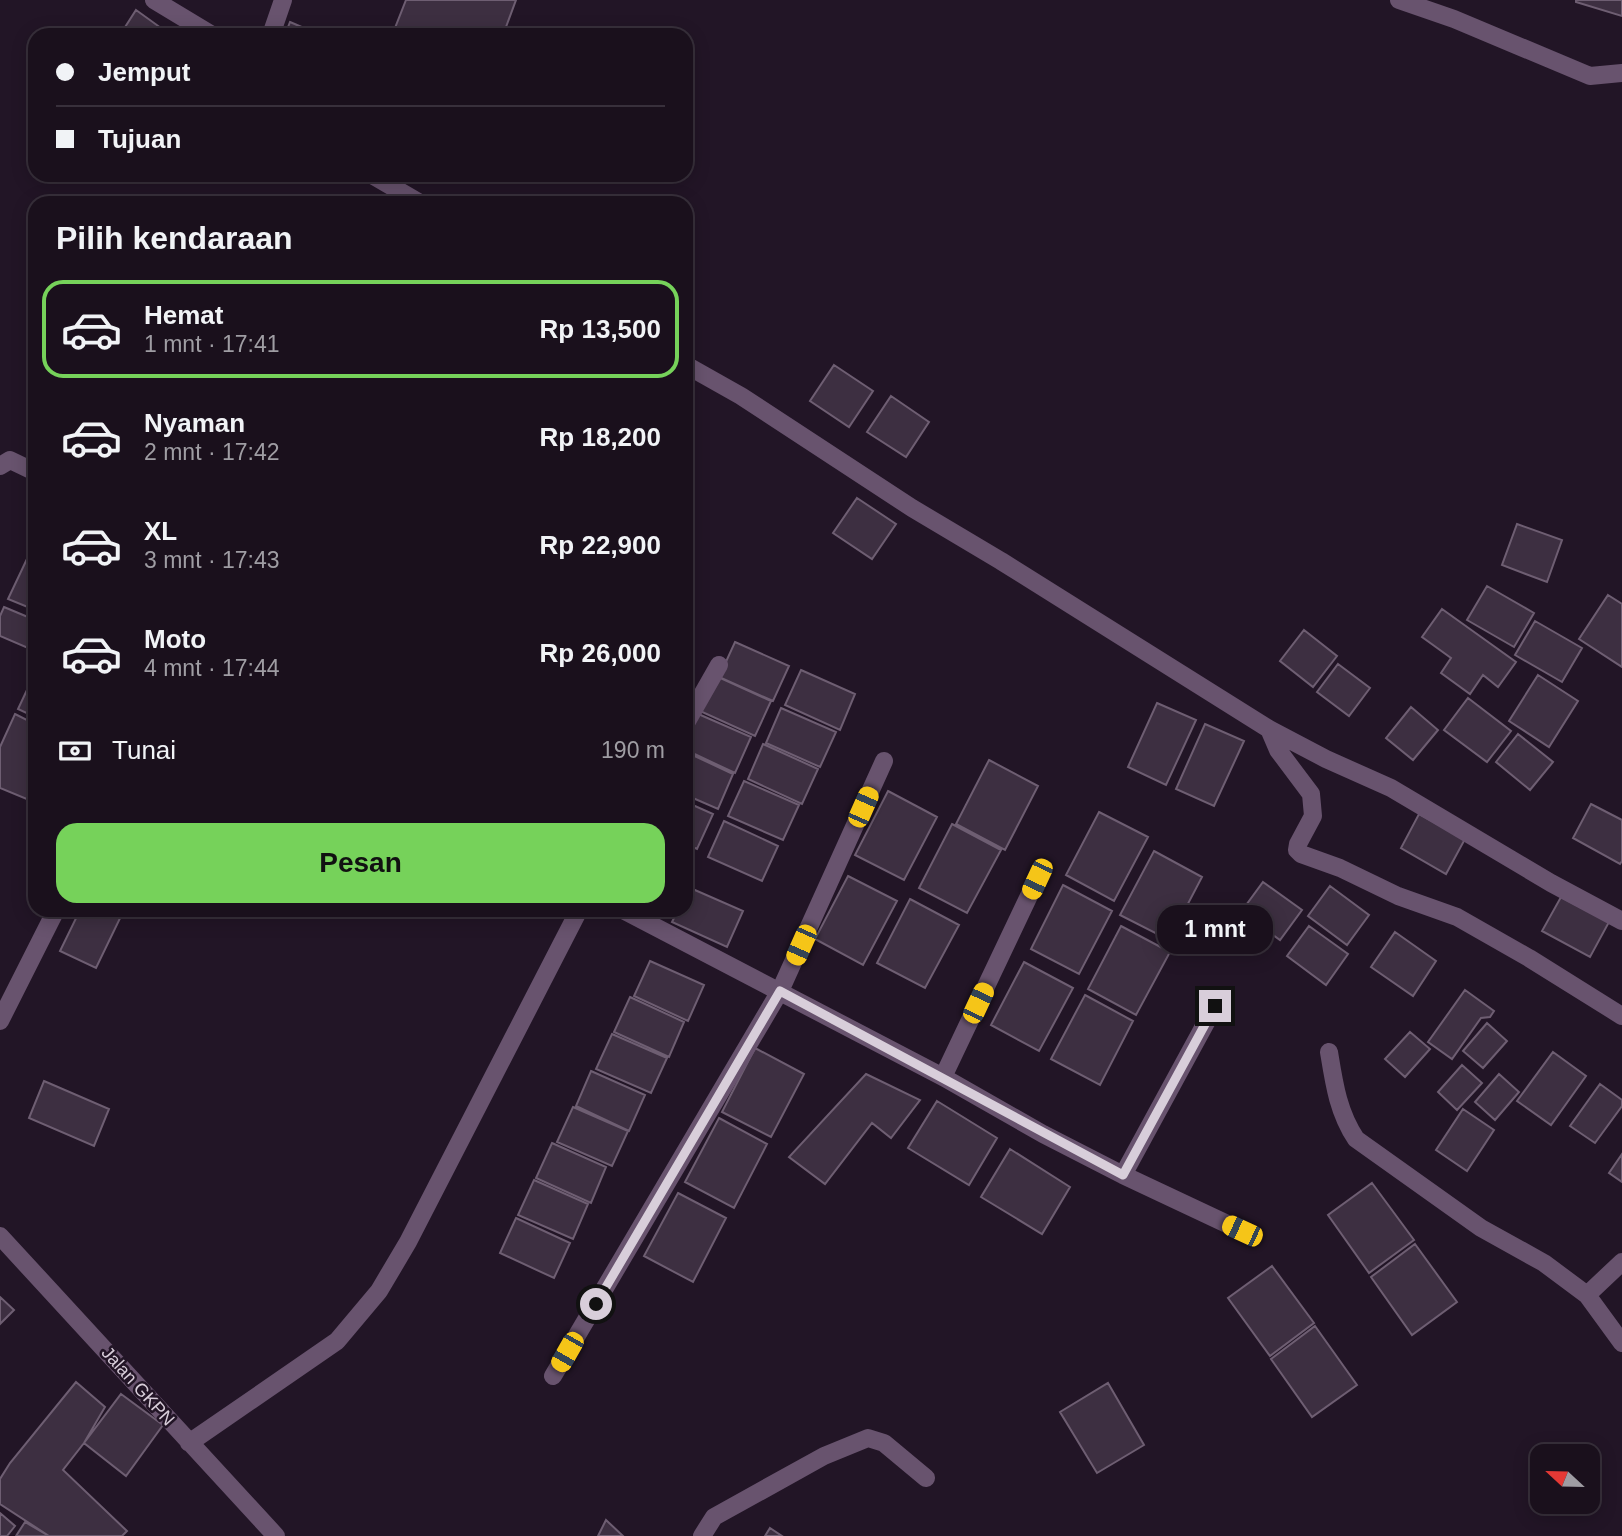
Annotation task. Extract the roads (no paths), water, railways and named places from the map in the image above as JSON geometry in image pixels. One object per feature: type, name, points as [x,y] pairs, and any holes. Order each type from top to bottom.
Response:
[{"type":"street","points":[[154,0],[200,28]]},
{"type":"street","points":[[273,28],[283,0]]},
{"type":"street","points":[[1399,0],[1454,19],[1590,76],[1622,73]]},
{"type":"street","points":[[384,182],[408,196]]},
{"type":"street","points":[[693,369],[741,396],[912,508],[1269,729],[1326,760],[1391,788],[1551,884],[1622,921]]},
{"type":"street","points":[[0,466],[10,460],[28,469]]},
{"type":"street","points":[[693,711],[719,665]]},
{"type":"street","points":[[1269,729],[1278,750],[1311,794],[1314,811],[1298,844],[1297,850],[1301,854],[1340,868],[1398,896],[1457,916],[1622,1016]]},
{"type":"street","points":[[553,1376],[780,991],[884,761]]},
{"type":"street","points":[[943,1077],[1037,879]]},
{"type":"street","points":[[0,1021],[52,917]]},
{"type":"street","points":[[189,1443],[337,1340],[379,1291],[408,1242],[575,917]]},
{"type":"street","points":[[636,917],[943,1077],[1043,1134],[1242,1231]]},
{"type":"street","points":[[1123,1175],[1215,1006]]},
{"type":"street","points":[[1329,1052],[1336,1098],[1347,1126],[1356,1139],[1481,1228],[1544,1263],[1587,1295],[1622,1343]]},
{"type":"street","name":"Jalan GKPN","points":[[0,1236],[276,1536]]},
{"type":"street","points":[[1587,1295],[1622,1262]]},
{"type":"street","points":[[702,1536],[714,1517],[824,1456],[868,1438],[884,1443],[926,1478]]}]
